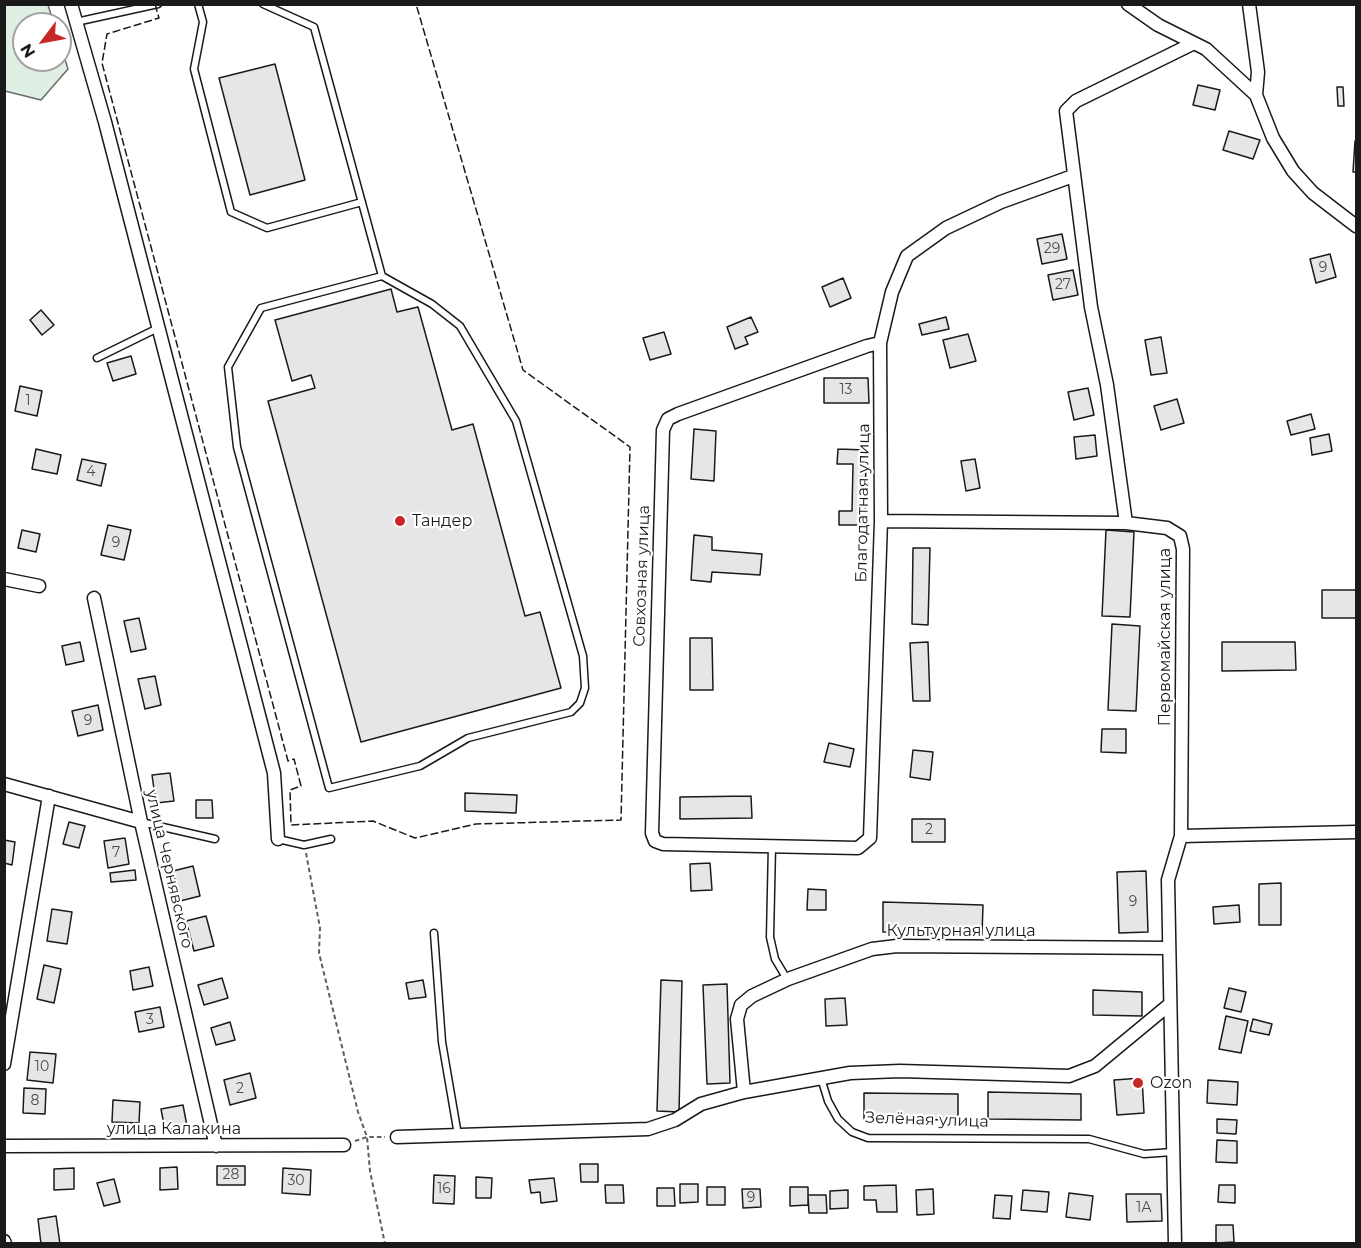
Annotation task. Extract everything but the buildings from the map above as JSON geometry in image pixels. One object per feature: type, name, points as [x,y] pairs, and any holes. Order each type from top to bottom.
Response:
[{"type":"street","points":[[71,4],[274,773],[278,839]]},
{"type":"street","points":[[1128,4],[1192,44],[1206,49],[1256,95],[1273,138],[1293,171],[1313,193],[1356,226]]},
{"type":"street","points":[[1249,4],[1258,72],[1256,95]]},
{"type":"street","points":[[1126,523],[1107,384],[1091,307],[1066,111],[1077,101],[1192,44]]},
{"type":"street","name":"Благодатная улица","points":[[772,845],[858,848],[870,838],[881,520],[880,343],[892,292],[907,256],[946,228],[1001,202],[1073,176]]},
{"type":"street","name":"Совхозная улица","points":[[772,845],[663,844],[654,841],[652,833],[663,430],[668,419],[678,414],[880,343]]},
{"type":"street","name":"Первомайская улица","points":[[881,520],[1126,523],[1167,528],[1180,536],[1184,549],[1181,836],[1167,880],[1174,1244]]},
{"type":"street","points":[[4,579],[39,586]]},
{"type":"street","name":"улица Чернявского","points":[[94,598],[141,822],[216,1146]]},
{"type":"street","points":[[4,784],[141,822]]},
{"type":"street","points":[[4,1064],[49,796]]},
{"type":"street","points":[[1181,836],[1356,832]]},
{"type":"street","name":"Культурная улица","points":[[744,1092],[737,1019],[741,1005],[752,996],[788,979],[872,949],[897,946],[1169,948]]},
{"type":"street","points":[[397,1137],[648,1129],[675,1120],[701,1104],[744,1092],[850,1073],[900,1071],[1069,1076],[1095,1066],[1170,1004]]},
{"type":"street","name":"улица Калакина","points":[[4,1146],[344,1145]]},
{"type":"lane","points":[[76,22],[158,4]]},
{"type":"lane","points":[[198,4],[203,22],[194,69],[231,212],[267,228],[362,202]]},
{"type":"lane","points":[[263,4],[314,27],[382,276],[432,304],[460,326],[516,421],[583,656],[585,688],[580,703],[571,712],[468,738],[420,766],[329,788],[237,447],[228,367],[261,308],[382,276]]},
{"type":"lane","points":[[97,357],[158,328]]},
{"type":"lane","points":[[141,822],[215,839]]},
{"type":"lane","points":[[278,839],[304,845],[331,840]]},
{"type":"lane","points":[[772,845],[770,937],[775,959],[788,979]]},
{"type":"lane","points":[[434,933],[442,1042],[458,1135]]},
{"type":"lane","name":"Зелёная улица","points":[[821,1078],[828,1101],[838,1119],[852,1132],[868,1138],[1089,1139],[1144,1154],[1174,1152]]},
{"type":"path","points":[[304,845],[320,928],[319,953],[358,1112],[367,1137],[370,1171],[385,1244]]},
{"type":"path","points":[[344,1145],[367,1137],[397,1137]]},
{"type":"green space","points":[[5,4],[48,5],[50,12],[12,12],[12,72],[65,72],[41,100],[5,91]]},
{"type":"fence","points":[[155,4],[159,18],[107,34],[102,63],[288,761],[294,759],[301,786],[290,790],[291,825],[373,821],[415,838],[476,824],[621,820],[630,447],[523,370],[416,4]]},
{"type":"place","name":"Тандер","points":[[400,521]]},
{"type":"place","name":"Ozon","points":[[1138,1083]]}]
